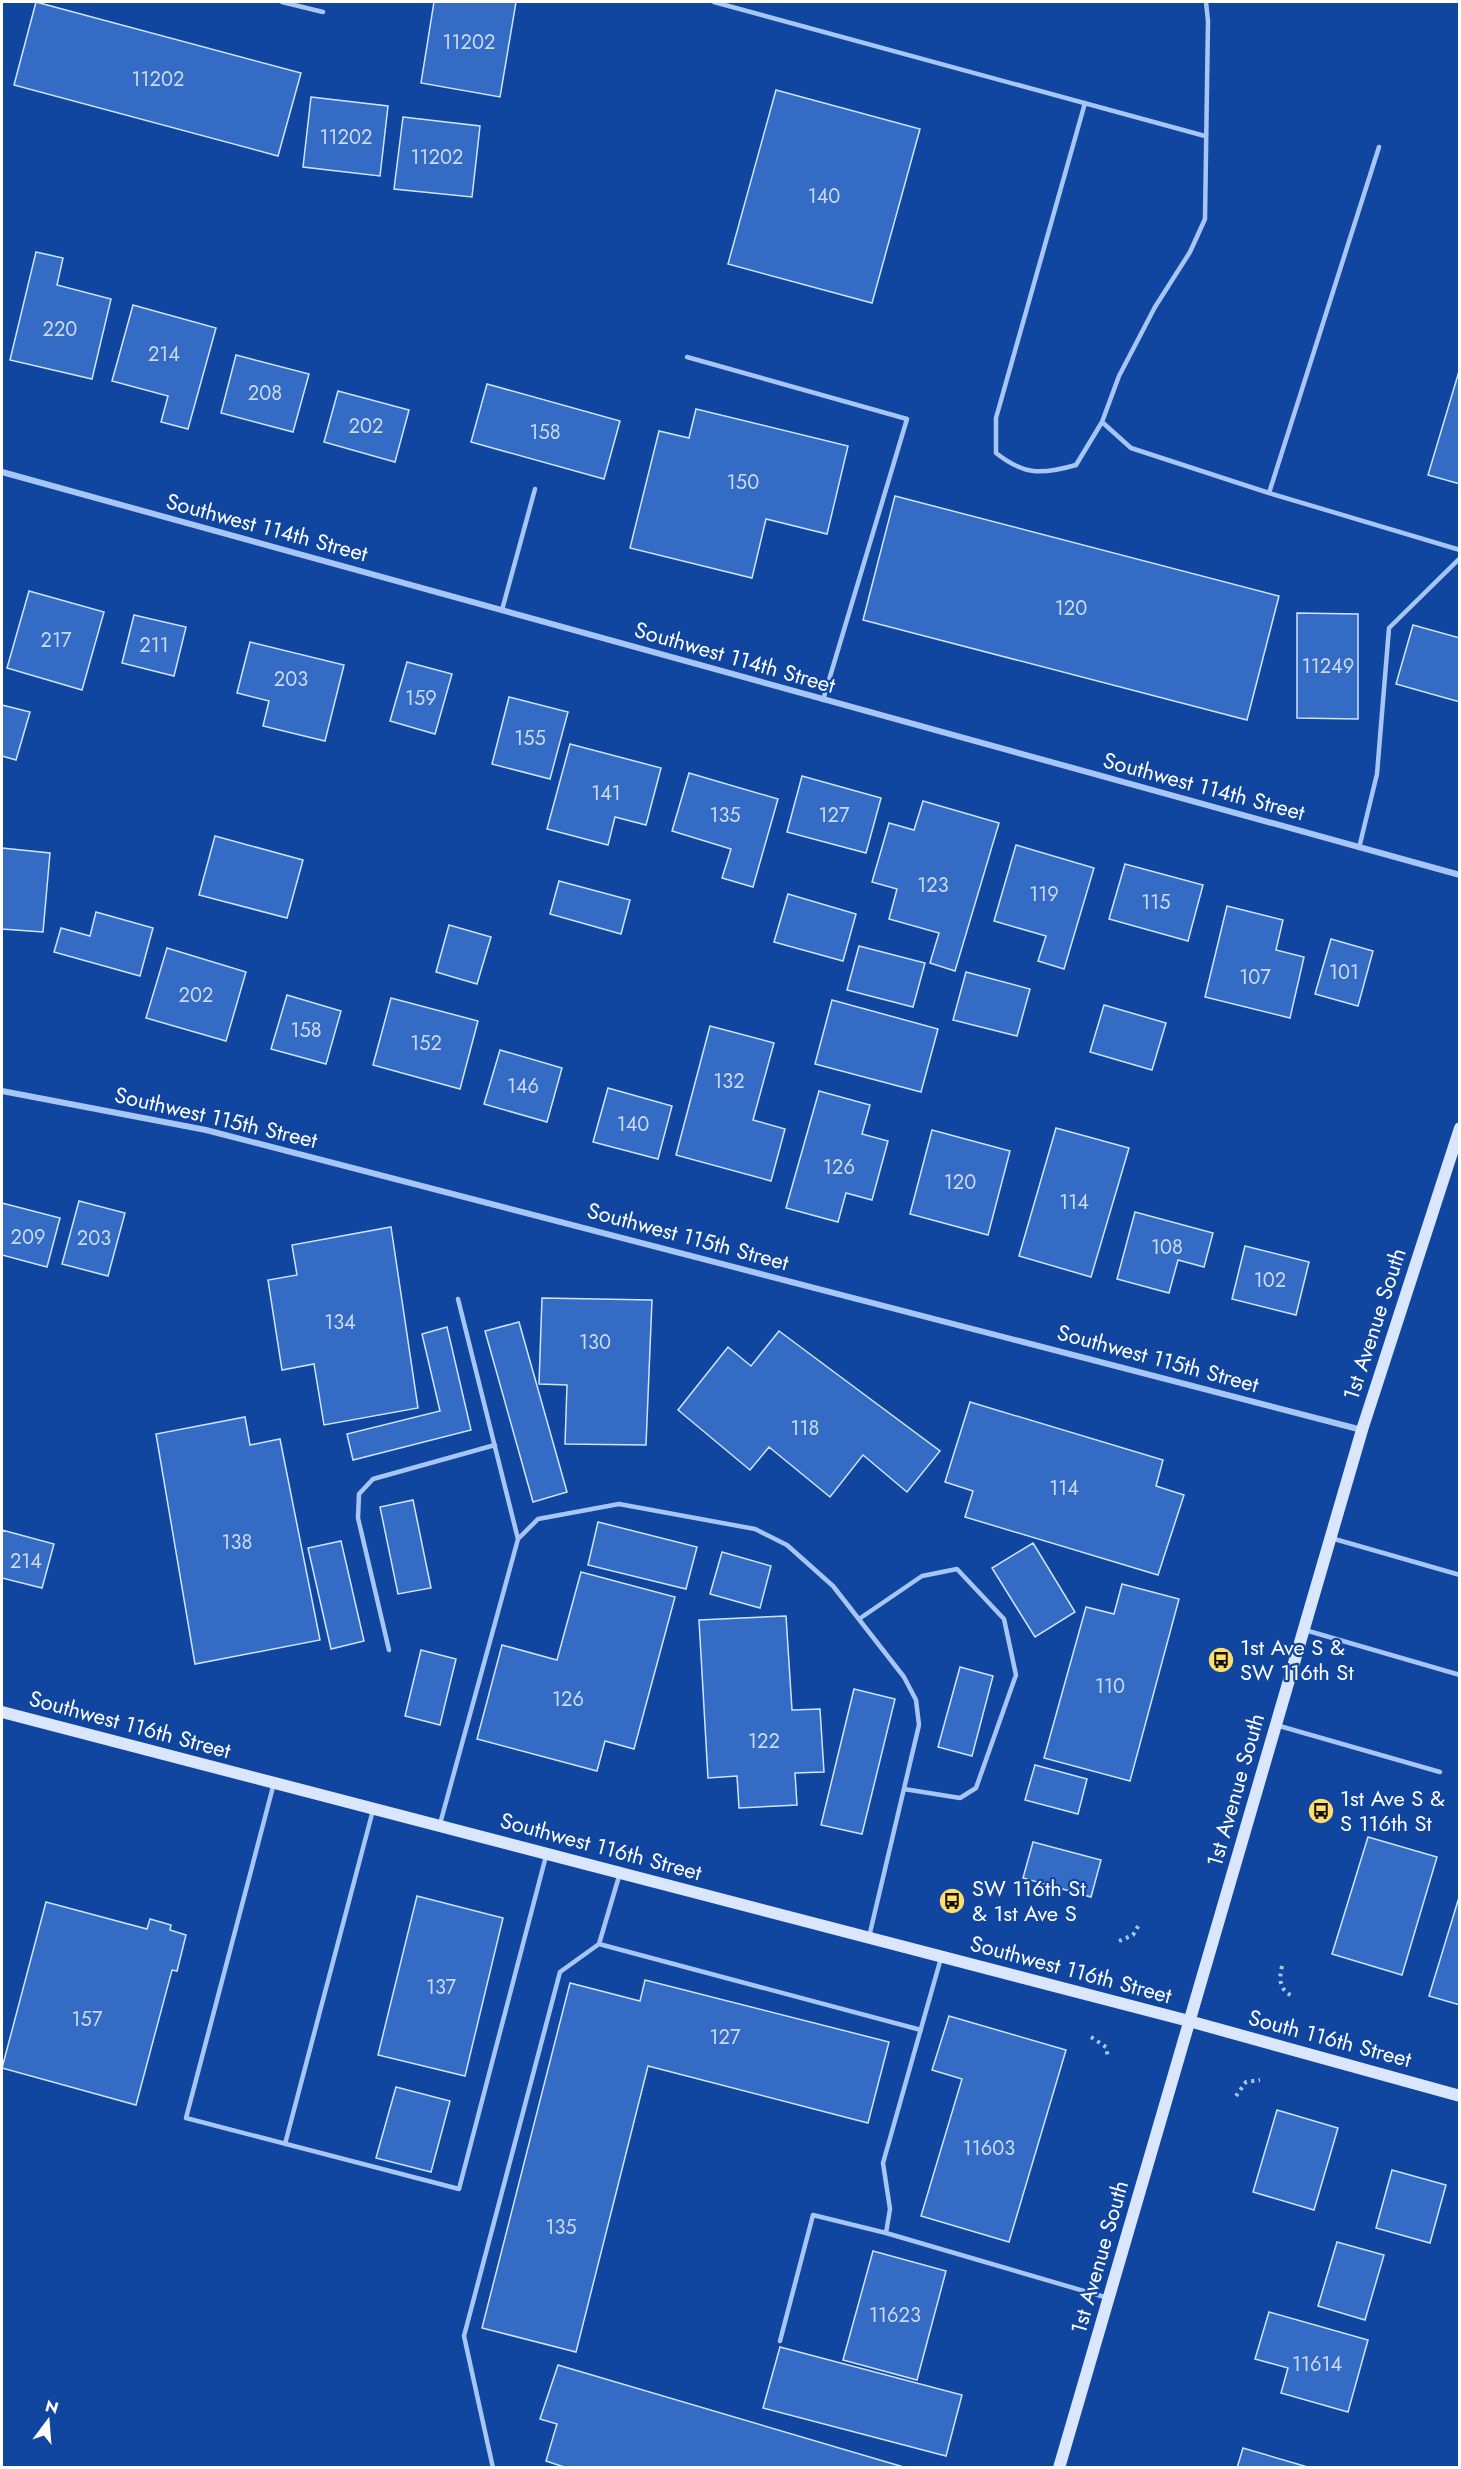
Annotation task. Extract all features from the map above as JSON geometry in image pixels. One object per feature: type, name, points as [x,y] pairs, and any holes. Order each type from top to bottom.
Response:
[{"type":"street","name":"Southwest 114th Street","points":[[2,472],[1460,875]]},
{"type":"street","name":"Southwest 115th Street","points":[[2,1091],[206,1130],[1362,1430]]},
{"type":"street","name":"1st Avenue South","points":[[1059,2468],[1362,1430],[1460,1128]]},
{"type":"street","name":"Southwest 116th Street","points":[[2,1712],[1189,2021]]},
{"type":"street","name":"South 116th Street","points":[[1189,2021],[1460,2096]]},
{"type":"lane","points":[[282,2],[323,12]]},
{"type":"lane","points":[[714,2],[1205,136]]},
{"type":"lane","points":[[1085,103],[996,418],[996,453],[1012,465],[1039,473],[1076,465],[1102,422],[1119,376],[1155,307],[1190,252],[1205,219],[1208,21],[1206,2]]},
{"type":"lane","points":[[1269,493],[1379,147]]},
{"type":"lane","points":[[687,357],[907,419],[823,700]]},
{"type":"lane","points":[[1102,422],[1131,448],[1269,493],[1460,550]]},
{"type":"lane","points":[[502,610],[535,489]]},
{"type":"lane","points":[[1359,848],[1377,774],[1389,628],[1460,558]]},
{"type":"lane","points":[[439,1826],[518,1539],[458,1299]]},
{"type":"lane","points":[[389,1650],[358,1518],[359,1494],[373,1479],[495,1445]]},
{"type":"lane","points":[[518,1539],[538,1519],[619,1504],[755,1529],[787,1545],[833,1586],[904,1677],[916,1700],[919,1725],[869,1937]]},
{"type":"lane","points":[[1331,1538],[1460,1575]]},
{"type":"lane","points":[[859,1619],[922,1576],[957,1569],[1004,1619],[1016,1675],[976,1788],[960,1798],[904,1790]]},
{"type":"lane","points":[[1303,1630],[1460,1675]]},
{"type":"lane","points":[[1276,1725],[1440,1772]]},
{"type":"lane","points":[[274,1784],[186,2118],[459,2189],[547,1854]]},
{"type":"lane","points":[[285,2144],[373,1807]]},
{"type":"lane","points":[[492,2468],[464,2336],[560,1972],[599,1944],[620,1873]]},
{"type":"lane","points":[[599,1944],[921,2030]]},
{"type":"lane","points":[[886,2233],[890,2210],[883,2163],[942,1957]]},
{"type":"lane","points":[[780,2341],[813,2215],[886,2233],[1108,2298]]},
{"type":"path","points":[[1119,1941],[1133,1935],[1140,1923]]},
{"type":"path","points":[[1282,1966],[1280,1977],[1282,1989],[1292,1996]]},
{"type":"path","points":[[1091,2037],[1106,2047],[1108,2057]]},
{"type":"path","points":[[1236,2096],[1246,2082],[1260,2080]]},
{"type":"building","points":[[36,2],[301,73],[278,156],[14,85]]},
{"type":"building","points":[[434,2],[516,2],[500,97],[421,83]]},
{"type":"building","points":[[776,90],[920,129],[872,303],[728,264]]},
{"type":"building","points":[[311,97],[388,106],[380,176],[303,167]]},
{"type":"building","points":[[403,117],[480,126],[472,197],[394,189]]},
{"type":"building","points":[[36,252],[63,258],[57,285],[111,299],[92,379],[10,360]]},
{"type":"building","points":[[133,305],[216,328],[188,429],[161,422],[168,396],[112,381]]},
{"type":"building","points":[[236,355],[309,374],[293,432],[221,413]]},
{"type":"building","points":[[1460,368],[1460,484],[1428,475]]},
{"type":"building","points":[[487,384],[620,421],[604,479],[471,442]]},
{"type":"building","points":[[338,391],[409,410],[395,462],[324,442]]},
{"type":"building","points":[[696,409],[848,446],[827,534],[766,519],[752,578],[630,548],[659,431],[689,438]]},
{"type":"building","points":[[895,496],[1279,596],[1247,720],[863,620]]},
{"type":"building","points":[[29,591],[104,612],[82,690],[7,668]]},
{"type":"building","points":[[1297,613],[1358,614],[1358,719],[1297,718]]},
{"type":"building","points":[[134,615],[186,627],[174,676],[122,663]]},
{"type":"building","points":[[1413,625],[1460,638],[1460,702],[1396,684]]},
{"type":"building","points":[[250,642],[344,665],[325,741],[263,726],[269,701],[237,693]]},
{"type":"building","points":[[407,662],[452,674],[435,734],[390,721]]},
{"type":"building","points":[[509,697],[568,712],[550,779],[492,764]]},
{"type":"building","points":[[2,705],[30,712],[16,760],[2,756]]},
{"type":"building","points":[[570,744],[661,768],[646,825],[615,817],[608,845],[547,829]]},
{"type":"building","points":[[689,773],[778,799],[753,887],[722,878],[731,849],[672,831]]},
{"type":"building","points":[[802,776],[881,798],[866,853],[787,832]]},
{"type":"building","points":[[923,801],[999,823],[955,971],[930,963],[939,933],[889,919],[897,889],[872,882],[889,823],[914,830]]},
{"type":"building","points":[[215,836],[303,860],[287,918],[199,895]]},
{"type":"building","points":[[1016,845],[1094,868],[1064,969],[1038,961],[1046,936],[994,921]]},
{"type":"building","points":[[2,848],[50,853],[43,932],[2,929]]},
{"type":"building","points":[[1125,864],[1203,885],[1188,941],[1109,919]]},
{"type":"building","points":[[559,881],[630,900],[621,934],[550,914]]},
{"type":"building","points":[[788,894],[856,914],[843,961],[774,942]]},
{"type":"building","points":[[1227,906],[1283,920],[1276,950],[1304,957],[1290,1018],[1205,997]]},
{"type":"building","points":[[96,912],[153,928],[140,976],[54,952],[61,928],[90,936]]},
{"type":"building","points":[[449,925],[491,937],[477,984],[436,972]]},
{"type":"building","points":[[1331,939],[1373,951],[1358,1006],[1315,994]]},
{"type":"building","points":[[859,946],[925,963],[913,1007],[847,990]]},
{"type":"building","points":[[167,948],[246,972],[226,1041],[146,1018]]},
{"type":"building","points":[[966,972],[1030,989],[1017,1036],[953,1020]]},
{"type":"building","points":[[287,995],[341,1011],[326,1064],[271,1049]]},
{"type":"building","points":[[391,998],[478,1021],[460,1089],[373,1065]]},
{"type":"building","points":[[832,1000],[938,1029],[921,1092],[815,1064]]},
{"type":"building","points":[[1104,1005],[1166,1023],[1152,1070],[1090,1052]]},
{"type":"building","points":[[710,1026],[774,1043],[753,1120],[785,1129],[771,1181],[676,1155]]},
{"type":"building","points":[[500,1050],[562,1068],[547,1122],[484,1104]]},
{"type":"building","points":[[608,1088],[672,1106],[658,1159],[593,1142]]},
{"type":"building","points":[[819,1091],[870,1105],[862,1134],[888,1141],[872,1200],[846,1193],[838,1222],[786,1208]]},
{"type":"building","points":[[1056,1128],[1129,1148],[1091,1277],[1019,1256]]},
{"type":"building","points":[[932,1130],[1010,1151],[988,1235],[910,1214]]},
{"type":"building","points":[[79,1201],[125,1213],[108,1276],[62,1264]]},
{"type":"building","points":[[2,1203],[60,1218],[47,1267],[2,1255]]},
{"type":"building","points":[[1135,1212],[1213,1233],[1204,1267],[1178,1260],[1169,1293],[1117,1279]]},
{"type":"building","points":[[391,1227],[418,1408],[324,1425],[314,1364],[282,1370],[268,1280],[297,1275],[292,1245]]},
{"type":"building","points":[[1245,1246],[1309,1262],[1296,1315],[1232,1299]]},
{"type":"building","points":[[542,1298],[652,1300],[646,1445],[565,1444],[567,1385],[539,1384]]},
{"type":"building","points":[[519,1322],[567,1492],[533,1502],[485,1331]]},
{"type":"building","points":[[447,1327],[471,1430],[353,1460],[347,1434],[440,1411],[422,1334]]},
{"type":"building","points":[[779,1331],[940,1451],[907,1492],[863,1455],[830,1497],[769,1447],[750,1470],[678,1410],[728,1347],[751,1366]]},
{"type":"building","points":[[970,1402],[1163,1460],[1156,1486],[1184,1495],[1158,1575],[965,1517],[973,1491],[945,1482]]},
{"type":"building","points":[[245,1417],[250,1445],[280,1439],[320,1640],[195,1664],[156,1434]]},
{"type":"building","points":[[413,1500],[431,1588],[398,1594],[380,1507]]},
{"type":"building","points":[[598,1522],[697,1547],[686,1589],[588,1565]]},
{"type":"building","points":[[2,1530],[54,1544],[42,1588],[2,1578]]},
{"type":"building","points":[[341,1541],[364,1641],[331,1649],[308,1548]]},
{"type":"building","points":[[1033,1543],[1075,1612],[1035,1637],[992,1568]]},
{"type":"building","points":[[722,1552],[771,1566],[760,1608],[710,1594]]},
{"type":"building","points":[[581,1572],[675,1597],[634,1749],[605,1741],[597,1771],[477,1739],[502,1645],[557,1660]]},
{"type":"building","points":[[1122,1584],[1179,1599],[1130,1781],[1044,1758],[1086,1607],[1114,1614]]},
{"type":"building","points":[[786,1616],[792,1710],[820,1709],[824,1772],[795,1773],[797,1805],[739,1808],[737,1776],[708,1778],[699,1620]]},
{"type":"building","points":[[421,1650],[456,1659],[440,1725],[405,1716]]},
{"type":"building","points":[[960,1667],[993,1676],[972,1756],[938,1747]]},
{"type":"building","points":[[854,1689],[895,1699],[862,1834],[821,1825]]},
{"type":"building","points":[[1035,1765],[1087,1779],[1078,1814],[1025,1800]]},
{"type":"building","points":[[1368,1837],[1437,1857],[1402,1975],[1332,1954]]},
{"type":"building","points":[[1033,1842],[1101,1860],[1091,1897],[1023,1878]]},
{"type":"building","points":[[1460,1894],[1460,2005],[1429,1996]]},
{"type":"building","points":[[417,1896],[503,1918],[465,2076],[378,2055]]},
{"type":"building","points":[[46,1902],[147,1929],[150,1919],[171,1925],[170,1930],[186,1935],[177,1971],[172,1970],[136,2105],[2,2068]]},
{"type":"building","points":[[645,1980],[889,2042],[868,2123],[648,2066],[576,2352],[482,2328],[570,1983],[640,2001]]},
{"type":"building","points":[[949,2016],[1066,2050],[1009,2242],[921,2216],[962,2079],[932,2070]]},
{"type":"building","points":[[396,2087],[450,2101],[431,2172],[376,2158]]},
{"type":"building","points":[[1277,2110],[1338,2128],[1314,2210],[1253,2192]]},
{"type":"building","points":[[1392,2170],[1446,2185],[1430,2243],[1376,2228]]},
{"type":"building","points":[[1337,2242],[1384,2255],[1365,2320],[1318,2306]]},
{"type":"building","points":[[873,2251],[946,2271],[917,2380],[843,2360]]},
{"type":"building","points":[[1269,2312],[1368,2340],[1348,2412],[1281,2393],[1288,2368],[1255,2359]]},
{"type":"building","points":[[780,2347],[962,2395],[946,2456],[763,2408]]},
{"type":"building","points":[[558,2365],[907,2468],[567,2468],[546,2461],[557,2424],[540,2419]]},
{"type":"building","points":[[1243,2448],[1311,2468],[1237,2468]]},
{"type":"place","name":"1st Ave S & SW 116th St","points":[[1221,1660]]},
{"type":"place","name":"1st Ave S & S 116th St","points":[[1321,1811]]},
{"type":"place","name":"SW 116th St & 1st Ave S","points":[[952,1901]]}]
